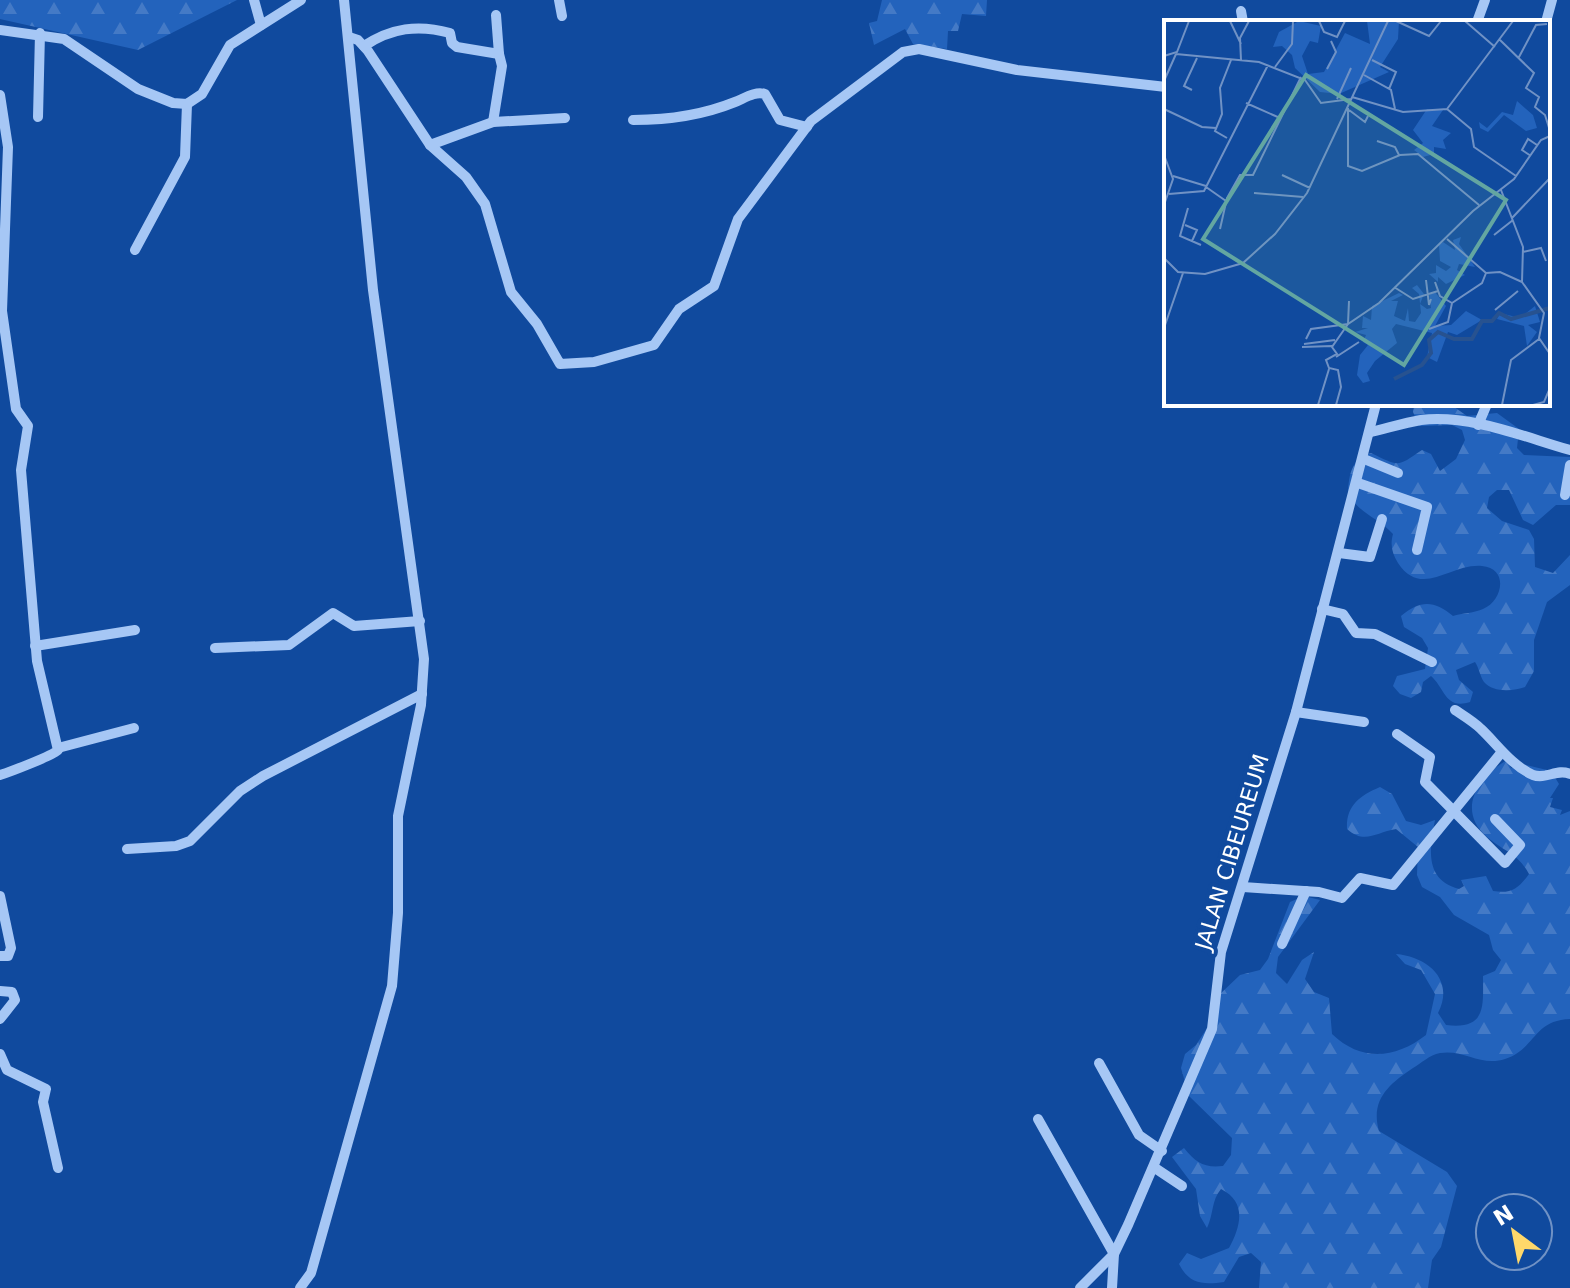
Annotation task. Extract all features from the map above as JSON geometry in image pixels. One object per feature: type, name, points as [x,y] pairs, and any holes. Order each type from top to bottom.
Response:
[{"type":"street","points":[[254,0],[261,25]]},
{"type":"street","points":[[0,30],[40,33],[74,43],[138,89],[173,103],[187,104],[202,94],[230,45],[301,0]]},
{"type":"street","points":[[300,1288],[311,1273],[388,1007],[398,913],[398,816],[422,694],[424,659],[373,290],[344,0]]},
{"type":"street","points":[[559,0],[562,16]]},
{"type":"street","points":[[1478,20],[1485,0]]},
{"type":"street","points":[[1547,20],[1552,0]]},
{"type":"street","points":[[493,122],[502,66],[496,15]]},
{"type":"street","points":[[364,46],[391,30],[426,28],[450,33],[457,47],[499,54]]},
{"type":"street","points":[[38,117],[40,33]]},
{"type":"street","points":[[349,37],[364,46],[430,145],[466,177],[485,204],[511,292],[537,324],[555,361],[563,364],[644,351],[658,341],[679,309],[714,286],[738,219],[816,116],[847,97],[887,62],[912,50],[1017,70],[1164,87]]},
{"type":"street","points":[[633,120],[684,116],[725,106],[758,92],[765,94],[780,120],[807,127]]},
{"type":"street","points":[[0,95],[8,147],[2,336],[16,409],[28,427],[21,470],[35,646],[58,748]]},
{"type":"street","points":[[135,250],[185,157],[187,104]]},
{"type":"street","points":[[430,145],[493,122],[565,118]]},
{"type":"street","name":"JALAN CIBEUREUM","points":[[1080,1288],[1114,1254],[1155,1168],[1212,1029],[1221,952],[1296,712],[1376,406]]},
{"type":"street","points":[[1478,425],[1486,406]]},
{"type":"street","points":[[1371,432],[1423,420],[1478,425],[1570,450]]},
{"type":"street","points":[[1364,459],[1398,473]]},
{"type":"street","points":[[1565,495],[1570,465]]},
{"type":"street","points":[[1358,483],[1432,508],[1417,550]]},
{"type":"street","points":[[1339,553],[1370,557],[1382,519]]},
{"type":"street","points":[[1322,609],[1345,615],[1356,633],[1375,634],[1432,662]]},
{"type":"street","points":[[215,648],[289,645],[333,613],[354,626],[420,621]]},
{"type":"street","points":[[35,646],[135,630]]},
{"type":"street","points":[[127,849],[176,846],[190,841],[240,791],[263,776],[422,694]]},
{"type":"street","points":[[1455,710],[1484,730],[1501,753],[1535,776],[1562,771],[1570,774]]},
{"type":"street","points":[[1296,712],[1364,722]]},
{"type":"street","points":[[0,775],[53,756],[58,748],[134,728]]},
{"type":"street","points":[[1397,734],[1430,757],[1425,782],[1453,808],[1493,855],[1505,863],[1520,845],[1495,819]]},
{"type":"street","points":[[1243,887],[1306,891],[1342,898],[1360,878],[1393,885],[1501,753]]},
{"type":"street","points":[[1282,944],[1306,891]]},
{"type":"street","points":[[0,896],[11,948],[8,956],[0,956]]},
{"type":"street","points":[[0,991],[12,992],[15,1000],[0,1019]]},
{"type":"street","points":[[0,1054],[7,1070],[46,1089],[43,1102],[58,1168]]},
{"type":"street","points":[[1099,1063],[1139,1135],[1162,1151]]},
{"type":"street","points":[[1038,1119],[1114,1254],[1112,1288]]},
{"type":"street","points":[[1155,1168],[1182,1186]]},
{"type":"green space","points":[[0,0],[237,0],[138,50],[0,19]]},
{"type":"green space","points":[[882,0],[987,0],[986,16],[962,14],[958,31],[948,31],[947,49],[913,44],[905,29],[874,45],[869,23],[877,21]]},
{"type":"green space","points":[[1414,406],[1453,406],[1467,416],[1497,413],[1519,429],[1517,448],[1524,455],[1570,457],[1570,505],[1556,505],[1533,525],[1523,520],[1509,490],[1497,490],[1489,497],[1487,508],[1502,521],[1529,530],[1534,539],[1535,567],[1553,573],[1570,555],[1570,585],[1547,602],[1534,640],[1534,671],[1525,687],[1510,690],[1488,686],[1475,662],[1456,670],[1459,680],[1473,692],[1470,702],[1462,704],[1450,700],[1431,676],[1423,682],[1421,692],[1411,698],[1400,694],[1393,686],[1397,676],[1425,669],[1428,648],[1422,638],[1404,627],[1401,616],[1414,607],[1427,604],[1440,607],[1453,616],[1480,610],[1495,599],[1500,585],[1496,572],[1482,566],[1470,566],[1427,579],[1407,573],[1393,552],[1393,534],[1357,505],[1348,492],[1353,468],[1360,459],[1371,453],[1398,463],[1422,450],[1431,454],[1440,471],[1456,459],[1465,440],[1462,430],[1452,425],[1419,426]]},
{"type":"green space","points":[[1507,760],[1511,768],[1522,764],[1551,771],[1559,784],[1550,798],[1553,798],[1550,807],[1562,810],[1560,815],[1570,811],[1570,1019],[1548,1024],[1523,1049],[1505,1059],[1488,1061],[1449,1052],[1432,1055],[1396,1080],[1379,1102],[1379,1131],[1447,1172],[1457,1186],[1441,1247],[1432,1260],[1428,1288],[1259,1288],[1261,1262],[1251,1253],[1239,1257],[1224,1282],[1203,1283],[1187,1276],[1179,1264],[1187,1253],[1201,1259],[1229,1248],[1239,1223],[1235,1201],[1221,1189],[1207,1228],[1200,1216],[1196,1189],[1172,1157],[1184,1148],[1205,1165],[1223,1166],[1231,1155],[1232,1138],[1189,1096],[1181,1068],[1185,1054],[1196,1045],[1211,1022],[1219,995],[1240,975],[1260,970],[1268,959],[1290,902],[1304,896],[1320,900],[1278,957],[1276,973],[1287,984],[1302,960],[1314,952],[1305,979],[1314,992],[1329,998],[1332,1034],[1343,1043],[1366,1053],[1390,1053],[1426,1035],[1435,994],[1421,970],[1405,964],[1396,954],[1418,960],[1435,972],[1443,990],[1438,1013],[1446,1025],[1459,1026],[1476,1020],[1482,1006],[1483,976],[1495,971],[1501,960],[1493,950],[1489,935],[1454,915],[1440,897],[1422,887],[1417,875],[1418,847],[1396,829],[1365,837],[1347,829],[1347,821],[1355,803],[1380,787],[1392,794],[1406,821],[1421,825],[1435,820],[1432,861],[1439,878],[1447,885],[1459,889],[1464,886],[1461,880],[1486,876],[1493,891],[1509,891],[1518,887],[1529,874],[1520,861],[1478,827],[1472,805],[1474,795],[1487,775]]}]
